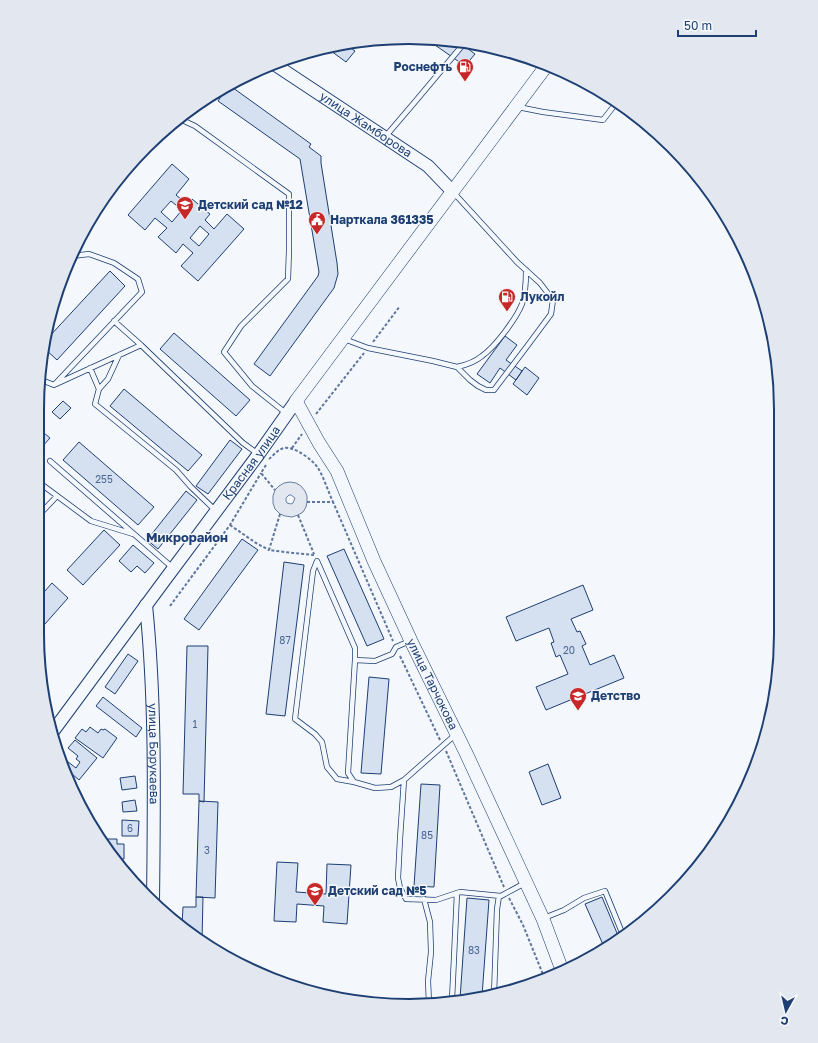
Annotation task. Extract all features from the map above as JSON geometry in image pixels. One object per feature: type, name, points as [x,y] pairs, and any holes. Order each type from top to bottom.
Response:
[{"type":"main road","name":"Красная улица","points":[[296,401],[544,70]]},
{"type":"main road","name":"улица Тарчокова","points":[[296,401],[319,443],[337,471],[374,560],[411,641],[543,919],[560,966]]},
{"type":"street","name":"улица Жамборова","points":[[280,68],[428,166],[452,192]]},
{"type":"street","name":"Красная улица","points":[[55,725],[258,455],[296,401]]},
{"type":"street","name":"улица Борукаева","points":[[146,605],[152,672],[154,782],[153,894]]},
{"type":"lane","points":[[384,137],[460,48]]},
{"type":"lane","points":[[516,107],[603,120],[613,107]]},
{"type":"lane","points":[[184,121],[195,126],[289,194],[288,278],[241,326],[224,352],[252,386],[287,414]]},
{"type":"lane","points":[[452,192],[517,262],[540,283],[553,300],[551,314],[494,390],[486,390],[478,386],[457,367]]},
{"type":"lane","points":[[54,385],[142,292],[138,279],[114,263],[90,254],[79,255]]},
{"type":"lane","points":[[342,339],[368,348],[457,367],[468,364],[482,356],[511,323],[522,303],[526,285],[526,270]]},
{"type":"lane","points":[[114,321],[243,443],[258,455]]},
{"type":"lane","points":[[45,382],[54,385],[141,345]]},
{"type":"lane","points":[[98,389],[108,379],[119,355]]},
{"type":"lane","points":[[90,368],[98,389],[95,404],[176,470],[216,511]]},
{"type":"lane","points":[[50,461],[173,568]]},
{"type":"lane","points":[[44,486],[91,521],[135,534]]},
{"type":"lane","points":[[44,510],[57,496]]},
{"type":"lane","points":[[317,561],[355,648],[348,773],[354,782]]},
{"type":"lane","points":[[317,561],[313,571],[295,719],[316,734],[322,742],[327,767],[337,779],[375,788],[391,787],[404,780],[456,734]]},
{"type":"lane","points":[[354,660],[375,660],[392,654],[396,647],[411,641]]},
{"type":"lane","points":[[404,780],[398,878],[400,888],[406,899],[436,900],[460,892],[500,896],[525,883]]},
{"type":"lane","points":[[543,919],[564,910],[584,898],[605,891],[621,931]]},
{"type":"lane","points":[[452,996],[457,893]]},
{"type":"lane","points":[[494,989],[497,909],[499,896]]},
{"type":"lane","points":[[424,899],[430,922],[431,952],[428,981],[429,998]]},
{"type":"path","points":[[321,407],[400,306]]},
{"type":"path","points":[[170,606],[230,525],[260,473],[270,459],[284,448],[292,448],[309,458],[317,467],[333,502],[396,647],[443,746],[507,893],[523,925],[543,974]]},
{"type":"path","points":[[260,473],[275,490]]},
{"type":"path","points":[[308,502],[333,502]]},
{"type":"path","points":[[269,550],[280,514]]},
{"type":"path","points":[[298,515],[317,561]]},
{"type":"path","points":[[230,525],[269,550],[293,554],[315,555]]},
{"type":"shaded area","points":[[284,483],[296,483],[301,486],[307,496],[306,507],[303,512],[292,517],[280,514],[275,509],[273,503],[275,490]],"holes":[[[291,495],[295,498],[291,504],[287,503],[286,501],[286,498]]]},
{"type":"building","points":[[435,45],[468,49],[475,54],[465,66]]},
{"type":"building","points":[[352,49],[355,51],[346,62],[333,52]]},
{"type":"building","points":[[235,89],[311,144],[309,147],[321,156],[338,274],[334,288],[270,376],[254,364],[318,276],[319,272],[300,159],[218,101],[221,97]]},
{"type":"building","points":[[172,164],[189,179],[176,195],[187,204],[192,199],[210,214],[205,220],[214,229],[227,214],[244,229],[198,281],[181,266],[193,253],[183,244],[176,253],[158,237],[167,228],[155,218],[145,230],[128,215]],"holes":[[[171,201],[182,210],[172,222],[161,212]],[[200,226],[209,234],[199,246],[190,238]]]},
{"type":"building","points":[[110,271],[125,286],[57,360],[49,352],[52,334]]},
{"type":"building","points":[[174,333],[250,400],[236,416],[160,349]]},
{"type":"building","points":[[505,336],[517,345],[506,360],[522,371],[516,380],[500,368],[490,383],[477,374]]},
{"type":"building","points":[[525,367],[539,378],[527,395],[513,384]]},
{"type":"building","points":[[124,389],[202,455],[188,471],[110,406]]},
{"type":"building","points":[[63,401],[71,408],[60,419],[52,412]]},
{"type":"building","points":[[44,433],[50,438],[44,445]]},
{"type":"building","points":[[230,440],[242,449],[208,494],[196,486]]},
{"type":"building","points":[[79,442],[154,507],[138,525],[63,460]]},
{"type":"building","points":[[186,491],[197,500],[158,549],[147,540]]},
{"type":"building","points":[[104,530],[120,545],[83,585],[67,570]]},
{"type":"building","points":[[242,539],[258,550],[199,630],[184,619]]},
{"type":"building","points":[[133,545],[154,563],[145,573],[137,566],[131,572],[119,561]]},
{"type":"building","points":[[344,549],[384,639],[367,646],[327,556]]},
{"type":"building","points":[[284,562],[304,565],[285,716],[266,714]]},
{"type":"building","points":[[52,583],[68,598],[44,625],[44,592]]},
{"type":"building","points":[[583,585],[593,610],[571,619],[577,632],[580,631],[586,644],[582,646],[590,665],[614,655],[624,678],[546,710],[536,687],[568,674],[560,655],[556,657],[551,643],[554,642],[549,628],[516,641],[506,617]]},
{"type":"building","points":[[187,646],[208,646],[204,802],[199,801],[199,794],[183,794]]},
{"type":"building","points":[[128,654],[138,661],[115,694],[105,687]]},
{"type":"building","points":[[369,677],[389,679],[381,774],[361,773]]},
{"type":"building","points":[[103,697],[142,728],[136,737],[96,706]]},
{"type":"building","points":[[90,727],[98,733],[101,729],[105,729],[117,738],[103,758],[75,738],[82,729],[86,732]]},
{"type":"building","points":[[75,740],[97,758],[79,780],[72,774],[67,761],[76,768],[80,762],[76,759],[78,756],[68,748]]},
{"type":"building","points":[[548,764],[561,798],[542,805],[529,772]]},
{"type":"building","points":[[135,776],[137,788],[122,790],[120,778]]},
{"type":"building","points":[[421,784],[440,785],[434,887],[414,886]]},
{"type":"building","points":[[135,800],[137,811],[123,812],[122,802]]},
{"type":"building","points":[[199,801],[218,802],[215,898],[196,897]]},
{"type":"building","points":[[122,820],[139,821],[138,836],[122,836]]},
{"type":"building","points":[[107,839],[117,839],[117,844],[124,844],[124,859],[122,859],[119,856]]},
{"type":"building","points":[[277,862],[298,863],[296,892],[326,894],[327,864],[351,865],[347,924],[323,922],[324,906],[297,904],[296,922],[274,921]]},
{"type":"building","points":[[196,897],[203,897],[202,934],[182,920],[183,907],[196,907]]},
{"type":"building","points":[[602,897],[617,933],[602,943],[585,904]]},
{"type":"building","points":[[467,898],[489,900],[482,991],[460,995]]},
{"type":"place","name":"Роснефть","points":[[465,82]]},
{"type":"place","name":"Детский сад №12","points":[[185,220]]},
{"type":"place","name":"Нарткала 361335","points":[[317,235]]},
{"type":"place","name":"Лукойл","points":[[507,312]]},
{"type":"place","name":"Детство","points":[[578,711]]},
{"type":"place","name":"Детский сад №5","points":[[315,906]]},
{"type":"district","name":"Микрорайон","points":[[187,537]]}]
